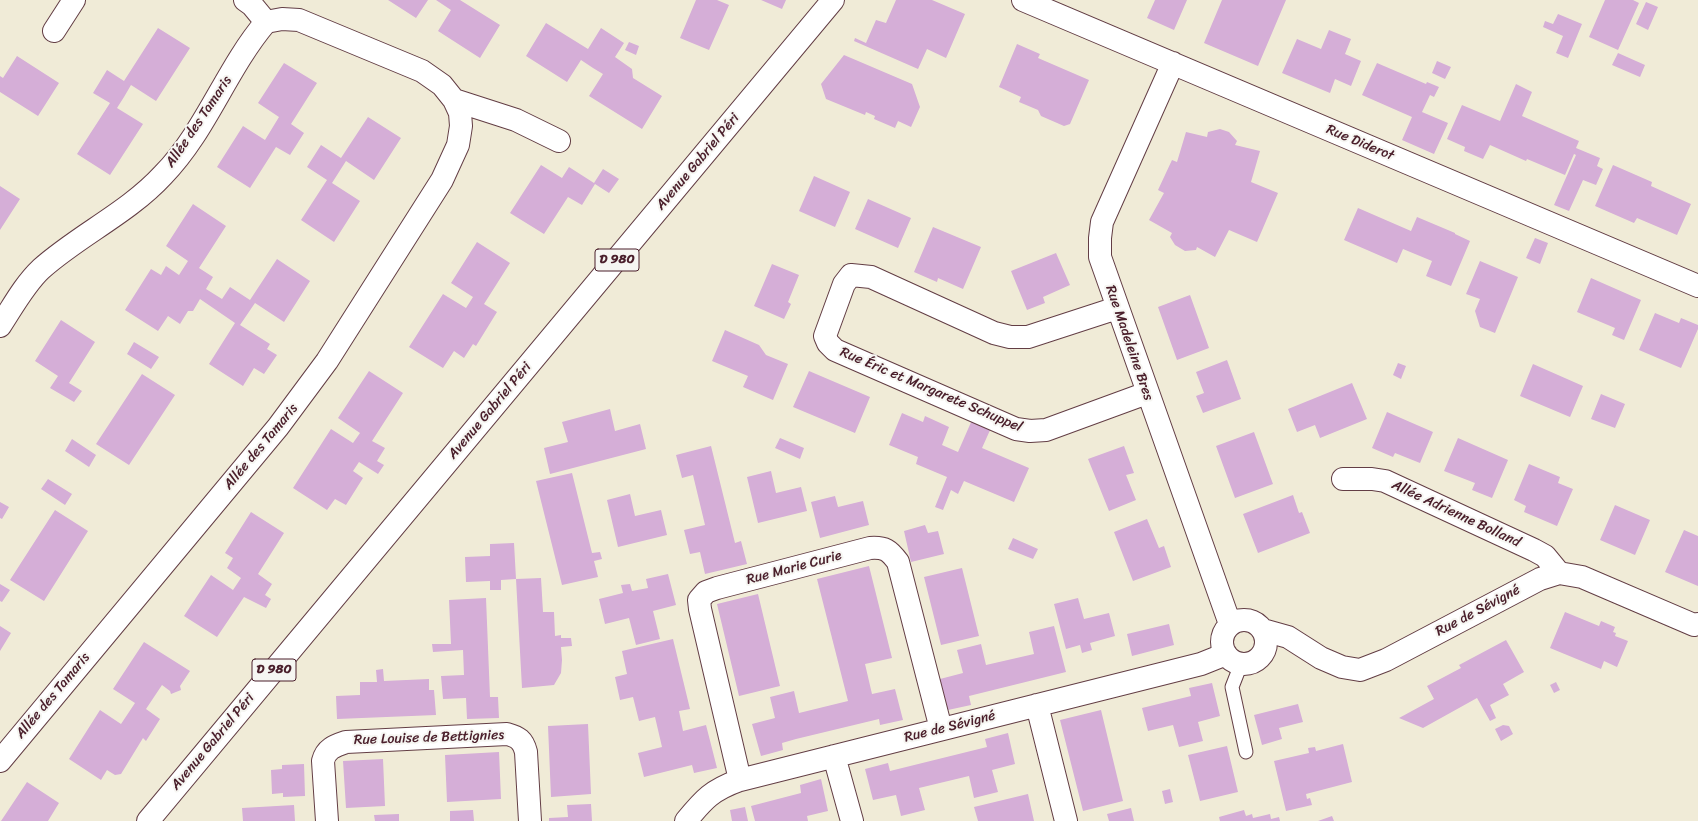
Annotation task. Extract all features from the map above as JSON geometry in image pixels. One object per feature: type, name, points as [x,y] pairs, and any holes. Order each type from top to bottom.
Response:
[{"type":"street","points":[[54,31],[74,0]]},
{"type":"street","points":[[246,0],[266,22]]},
{"type":"street","name":"Avenue Gabriel Péri","points":[[148,821],[833,0]]},
{"type":"street","name":"Rue Diderot","points":[[1023,0],[1698,286]]},
{"type":"street","name":"Allée des Tamaris","points":[[0,326],[39,271],[58,255],[142,194],[163,176],[181,155],[246,49],[266,22],[282,19],[299,20],[422,71],[442,85],[454,100],[460,113],[461,126],[458,145],[442,180],[327,361],[278,427],[0,761]]},
{"type":"street","name":"Rue Madeleine Bres","points":[[1173,63],[1102,222],[1100,257],[1230,624]]},
{"type":"street","points":[[454,100],[516,120],[559,140]]},
{"type":"street","name":"Rue Éric et Margarete Schuppel","points":[[1117,308],[1028,336],[1010,337],[994,333],[871,277],[851,275],[844,284],[825,336],[828,344],[835,350],[1016,429],[1030,431],[1046,430],[1147,393]]},
{"type":"street","name":"Allée Adrienne Bolland","points":[[1343,479],[1372,479],[1385,481],[1534,550],[1545,556],[1559,573]]},
{"type":"street","name":"Rue Marie Curie","points":[[740,780],[699,600],[706,592],[717,588],[870,548],[881,547],[891,553],[898,562],[941,729]]},
{"type":"street","name":"Rue de Sévigné","points":[[1263,630],[1288,638],[1321,658],[1342,667],[1360,670],[1386,660],[1540,579],[1559,573],[1582,577],[1694,625],[1698,624]]},
{"type":"street","points":[[1248,620],[1259,625],[1263,630],[1267,642],[1263,654],[1254,662],[1234,659],[1222,642],[1226,629],[1230,624],[1236,621],[1248,620]]},
{"type":"street","name":"Rue de Sévigné","points":[[686,821],[708,795],[722,786],[740,780],[1201,664],[1234,659]]},
{"type":"street","points":[[1037,705],[1066,821]]},
{"type":"street","name":"Rue Louise de Bettignies","points":[[326,821],[323,762],[326,753],[334,746],[346,742],[507,734],[516,736],[523,742],[526,752],[530,821]]},
{"type":"street","points":[[834,756],[852,821]]},
{"type":"lane","points":[[1234,659],[1232,687],[1246,752]]},
{"type":"building","points":[[388,0],[428,0],[416,18]]},
{"type":"building","points":[[436,0],[460,0],[500,25],[480,58],[438,31],[451,10]]},
{"type":"building","points":[[696,0],[717,0],[729,5],[709,50],[680,38]]},
{"type":"building","points":[[761,0],[786,0],[782,9]]},
{"type":"building","points":[[896,0],[932,0],[965,14],[946,58],[927,49],[918,69],[854,41],[855,38],[866,43],[876,20],[886,23]]},
{"type":"building","points":[[1155,0],[1187,0],[1174,30],[1147,18]]},
{"type":"building","points":[[1222,0],[1286,0],[1258,66],[1204,43]]},
{"type":"building","points":[[1605,0],[1633,0],[1639,3],[1618,50],[1589,37]]},
{"type":"building","points":[[1646,2],[1658,7],[1648,30],[1636,24]]},
{"type":"building","points":[[1558,14],[1582,24],[1568,58],[1556,53],[1563,36],[1543,27],[1545,21],[1553,24]]},
{"type":"building","points":[[546,23],[588,49],[601,28],[624,43],[615,57],[632,69],[633,78],[662,96],[642,129],[589,96],[603,74],[581,60],[567,82],[526,56]]},
{"type":"building","points":[[158,28],[190,48],[156,101],[131,85],[117,108],[143,124],[110,175],[77,154],[110,103],[93,93],[107,70],[124,81]]},
{"type":"building","points":[[1329,30],[1351,39],[1345,54],[1361,61],[1351,86],[1335,79],[1330,93],[1282,73],[1297,39],[1321,49]]},
{"type":"building","points":[[629,42],[639,46],[636,55],[625,50]]},
{"type":"building","points":[[1017,44],[1040,54],[1038,58],[1089,80],[1070,124],[1064,126],[1041,116],[1038,110],[1019,102],[1021,97],[999,87]]},
{"type":"building","points":[[1618,53],[1645,65],[1640,77],[1612,65]]},
{"type":"building","points":[[844,55],[912,84],[920,107],[911,127],[898,121],[895,128],[874,119],[875,116],[866,112],[865,115],[826,99],[821,84]]},
{"type":"building","points":[[17,56],[59,83],[38,116],[0,92],[0,76],[3,78]]},
{"type":"building","points":[[1437,61],[1451,67],[1445,79],[1432,73]]},
{"type":"building","points":[[284,63],[317,83],[291,124],[304,133],[290,155],[276,147],[250,188],[217,167],[243,126],[265,140],[279,117],[258,103]]},
{"type":"building","points":[[1377,63],[1426,84],[1427,82],[1439,87],[1434,97],[1430,95],[1422,112],[1448,123],[1434,154],[1402,140],[1412,117],[1362,95]]},
{"type":"building","points":[[1516,84],[1532,92],[1522,116],[1579,141],[1576,148],[1600,158],[1597,166],[1603,169],[1596,185],[1583,180],[1569,211],[1554,205],[1576,155],[1574,154],[1565,175],[1527,159],[1526,161],[1490,145],[1483,159],[1464,151],[1465,147],[1447,139],[1462,105],[1500,121]]},
{"type":"building","points":[[368,117],[401,138],[374,180],[346,161],[332,183],[360,201],[334,242],[301,220],[327,180],[307,167],[321,145],[341,158]]},
{"type":"building","points":[[1220,129],[1229,132],[1237,141],[1235,145],[1260,151],[1251,182],[1278,193],[1257,242],[1229,230],[1215,257],[1197,247],[1196,250],[1185,251],[1175,245],[1170,237],[1172,233],[1149,220],[1164,193],[1158,190],[1172,160],[1177,162],[1186,132],[1207,137],[1208,132]]},
{"type":"building","points":[[541,165],[562,178],[569,167],[594,183],[603,169],[619,179],[609,193],[595,184],[582,205],[568,197],[544,234],[510,213]]},
{"type":"building","points":[[1613,165],[1652,182],[1651,186],[1691,204],[1677,235],[1637,218],[1634,223],[1595,206]]},
{"type":"building","points":[[814,176],[850,192],[835,227],[799,211]]},
{"type":"building","points":[[0,186],[20,199],[0,230]]},
{"type":"building","points":[[868,199],[911,218],[898,248],[855,229]]},
{"type":"building","points":[[193,204],[226,226],[199,268],[213,277],[206,289],[222,299],[230,287],[250,300],[277,259],[310,281],[284,322],[255,303],[240,325],[270,344],[267,349],[277,355],[264,374],[254,368],[243,386],[209,364],[235,323],[200,299],[193,311],[188,311],[180,324],[168,316],[158,331],[125,310],[151,269],[161,275],[166,266],[179,275],[188,261],[166,246]]},
{"type":"building","points":[[1358,208],[1411,231],[1417,217],[1470,241],[1451,286],[1426,276],[1432,261],[1403,249],[1397,263],[1344,240]]},
{"type":"building","points":[[933,227],[981,247],[963,289],[938,278],[937,282],[914,272]]},
{"type":"building","points":[[1535,238],[1548,243],[1540,264],[1526,258]]},
{"type":"building","points":[[477,242],[510,263],[484,304],[497,312],[476,346],[473,344],[464,358],[454,351],[443,368],[409,347],[443,294],[466,308],[473,297],[451,283]]},
{"type":"building","points":[[1056,253],[1070,285],[1043,297],[1045,303],[1027,310],[1011,271]]},
{"type":"building","points":[[1480,261],[1518,277],[1495,333],[1480,327],[1475,311],[1480,299],[1466,294]]},
{"type":"building","points":[[772,264],[799,275],[788,302],[791,304],[784,319],[754,306]]},
{"type":"building","points":[[1591,278],[1641,300],[1624,340],[1612,335],[1615,328],[1577,312]]},
{"type":"building","points":[[1190,295],[1209,348],[1177,360],[1158,307]]},
{"type":"building","points":[[1655,313],[1679,323],[1681,318],[1698,325],[1698,329],[1681,368],[1639,350]]},
{"type":"building","points":[[61,320],[95,342],[69,383],[82,391],[74,402],[50,388],[58,376],[35,361]]},
{"type":"building","points":[[725,330],[759,345],[766,355],[788,364],[773,400],[743,387],[748,376],[712,361]]},
{"type":"building","points":[[134,342],[159,357],[151,369],[127,354]]},
{"type":"building","points":[[1227,360],[1241,399],[1203,413],[1196,396],[1204,393],[1196,372]]},
{"type":"building","points":[[1398,363],[1406,366],[1401,379],[1393,375]]},
{"type":"building","points":[[1533,364],[1583,386],[1570,417],[1520,396]]},
{"type":"building","points":[[369,371],[403,393],[372,441],[385,448],[377,461],[384,465],[378,474],[359,462],[353,471],[363,478],[346,505],[335,499],[327,510],[293,488],[331,429],[353,443],[360,433],[338,418]]},
{"type":"building","points":[[809,371],[870,397],[855,433],[793,407]]},
{"type":"building","points":[[142,374],[175,395],[129,465],[96,444]]},
{"type":"building","points":[[1352,383],[1367,419],[1320,438],[1315,425],[1297,432],[1288,409]]},
{"type":"building","points":[[1601,394],[1625,404],[1615,428],[1591,419]]},
{"type":"building","points":[[610,409],[615,431],[640,424],[646,449],[550,474],[544,448],[568,442],[562,422]]},
{"type":"building","points":[[1387,412],[1433,432],[1420,463],[1395,453],[1393,457],[1372,448]]},
{"type":"building","points":[[902,413],[923,422],[925,416],[949,427],[942,445],[958,452],[972,420],[991,428],[982,448],[1029,468],[1014,502],[964,481],[958,494],[951,490],[943,510],[935,507],[947,477],[916,464],[918,457],[889,445]]},
{"type":"building","points":[[1254,432],[1273,484],[1235,498],[1216,446]]},
{"type":"building","points":[[780,438],[804,448],[800,459],[775,448]]},
{"type":"building","points":[[1458,438],[1508,460],[1492,498],[1472,490],[1475,483],[1444,471]]},
{"type":"building","points":[[72,439],[96,455],[89,467],[65,451]]},
{"type":"building","points":[[711,446],[735,543],[741,541],[747,564],[705,574],[700,552],[690,554],[684,530],[705,525],[693,475],[682,478],[676,455]]},
{"type":"building","points":[[1124,446],[1134,473],[1126,475],[1136,500],[1109,511],[1088,459]]},
{"type":"building","points":[[1529,464],[1560,477],[1558,483],[1573,489],[1557,526],[1524,512],[1526,506],[1514,500]]},
{"type":"building","points":[[771,471],[776,493],[801,487],[807,511],[758,523],[747,477]]},
{"type":"building","points":[[572,473],[592,553],[600,552],[602,559],[594,561],[598,577],[562,585],[536,481]]},
{"type":"building","points":[[48,479],[72,494],[65,505],[41,489]]},
{"type":"building","points":[[630,494],[635,516],[661,510],[667,535],[618,547],[607,500]]},
{"type":"building","points":[[1293,495],[1299,513],[1302,512],[1310,533],[1258,553],[1243,514]]},
{"type":"building","points":[[835,496],[838,507],[863,501],[869,525],[820,538],[811,502]]},
{"type":"building","points":[[0,502],[9,507],[2,519],[0,518]]},
{"type":"building","points":[[1615,505],[1650,520],[1635,555],[1600,540]]},
{"type":"building","points":[[55,510],[88,531],[44,601],[10,580]]},
{"type":"building","points":[[251,512],[284,533],[258,574],[272,584],[265,595],[271,599],[266,608],[244,597],[217,637],[184,616],[211,575],[233,590],[241,578],[227,568],[233,558],[225,553]]},
{"type":"building","points":[[1147,519],[1159,548],[1164,546],[1171,567],[1133,581],[1114,532]]},
{"type":"building","points":[[925,525],[928,533],[938,531],[944,554],[911,562],[904,531]]},
{"type":"building","points":[[1684,530],[1698,536],[1698,586],[1665,572]]},
{"type":"building","points":[[1013,538],[1038,549],[1033,559],[1008,549]]},
{"type":"building","points":[[514,543],[516,579],[501,580],[501,590],[490,590],[490,581],[466,582],[465,557],[490,556],[490,544]]},
{"type":"building","points":[[869,566],[892,658],[865,664],[872,694],[895,689],[903,720],[880,725],[879,719],[796,739],[782,743],[783,750],[761,756],[752,724],[775,718],[770,697],[794,691],[799,713],[848,701],[817,579]]},
{"type":"building","points":[[962,568],[979,636],[941,645],[924,577]]},
{"type":"building","points":[[668,574],[676,605],[653,611],[660,639],[636,645],[629,618],[605,624],[599,599],[623,593],[621,585],[630,584],[632,591],[648,588],[646,579]]},
{"type":"building","points":[[541,578],[543,612],[554,612],[555,636],[561,635],[561,638],[571,638],[572,646],[561,647],[561,673],[554,685],[522,688],[516,579]]},
{"type":"building","points":[[0,584],[10,590],[2,602],[0,601]]},
{"type":"building","points":[[758,594],[780,686],[739,696],[717,604]]},
{"type":"building","points":[[486,598],[490,697],[498,697],[499,718],[467,719],[466,698],[443,699],[441,676],[464,675],[463,650],[433,652],[432,644],[451,644],[449,600]]},
{"type":"building","points":[[1078,598],[1084,619],[1109,613],[1115,636],[1090,643],[1092,650],[1082,653],[1080,645],[1066,649],[1054,604]]},
{"type":"building","points":[[1565,612],[1599,626],[1601,621],[1615,627],[1613,632],[1616,633],[1615,636],[1628,641],[1617,667],[1604,661],[1601,669],[1550,648]]},
{"type":"building","points":[[1169,624],[1174,645],[1132,656],[1127,634]]},
{"type":"building","points":[[0,626],[11,633],[0,651]]},
{"type":"building","points":[[1054,626],[1066,672],[969,696],[971,705],[948,710],[940,679],[963,673],[957,650],[981,644],[986,665],[1034,654],[1029,632]]},
{"type":"building","points":[[673,639],[690,709],[679,711],[683,731],[706,725],[717,768],[694,773],[692,765],[644,777],[638,753],[662,747],[655,717],[639,721],[633,697],[620,700],[615,677],[627,674],[622,651]]},
{"type":"building","points":[[1506,640],[1524,672],[1503,684],[1509,695],[1490,705],[1496,718],[1490,721],[1477,698],[1423,728],[1399,718],[1434,699],[1427,686],[1461,668],[1459,665]]},
{"type":"building","points":[[144,642],[190,671],[180,686],[181,690],[171,694],[170,691],[162,685],[146,709],[160,719],[146,741],[143,738],[121,774],[115,775],[107,770],[101,780],[69,759],[100,710],[121,724],[135,703],[113,689]]},
{"type":"building","points":[[383,669],[384,681],[429,679],[429,690],[434,690],[436,715],[337,719],[336,696],[360,695],[360,682],[377,682],[376,670]]},
{"type":"building","points":[[1556,682],[1560,690],[1554,693],[1550,685]]},
{"type":"building","points":[[1212,683],[1220,716],[1198,722],[1203,741],[1179,747],[1173,725],[1148,731],[1142,708],[1191,696],[1189,688]]},
{"type":"building","points":[[1298,704],[1303,722],[1279,728],[1282,739],[1262,745],[1254,715]]},
{"type":"building","points":[[1101,710],[1123,801],[1083,811],[1060,720]]},
{"type":"building","points":[[588,724],[591,794],[551,797],[548,726]]},
{"type":"building","points":[[1503,725],[1509,726],[1513,734],[1501,741],[1495,729]]},
{"type":"building","points":[[1008,733],[1015,764],[992,770],[998,792],[974,798],[969,776],[919,788],[925,810],[901,816],[896,795],[873,800],[865,769],[888,763],[890,771],[987,747],[985,739]]},
{"type":"building","points":[[1343,744],[1352,782],[1306,794],[1307,799],[1310,798],[1312,805],[1286,811],[1274,761],[1309,753],[1308,748],[1315,747],[1316,751]]},
{"type":"building","points":[[1227,746],[1238,792],[1200,801],[1188,755]]},
{"type":"building","points":[[499,752],[501,799],[447,802],[445,755]]},
{"type":"building","points":[[383,759],[385,806],[346,808],[343,761]]},
{"type":"building","points":[[304,764],[305,796],[283,797],[283,793],[272,794],[271,770],[282,769],[282,765]]},
{"type":"building","points":[[821,779],[828,811],[807,816],[808,821],[755,821],[751,806],[801,793],[800,785]]},
{"type":"building","points":[[27,782],[59,803],[48,821],[1,821]]},
{"type":"building","points":[[1170,789],[1173,802],[1165,804],[1162,791]]},
{"type":"building","points":[[1028,794],[1034,821],[978,821],[974,807]]},
{"type":"building","points":[[591,804],[592,821],[549,821],[549,818],[568,817],[567,805]]},
{"type":"building","points":[[294,805],[295,821],[243,821],[242,808]]},
{"type":"building","points":[[745,807],[748,821],[732,821],[730,810]]},
{"type":"building","points":[[1131,808],[1134,821],[1109,821],[1107,814]]},
{"type":"building","points":[[473,810],[474,821],[450,821],[450,811]]},
{"type":"building","points":[[1244,810],[1246,816],[1252,814],[1253,818],[1270,814],[1271,819],[1279,817],[1280,821],[1220,821],[1219,817]]},
{"type":"building","points":[[399,814],[399,821],[375,821],[374,815]]},
{"type":"building","points":[[1332,816],[1334,821],[1318,821]]}]
